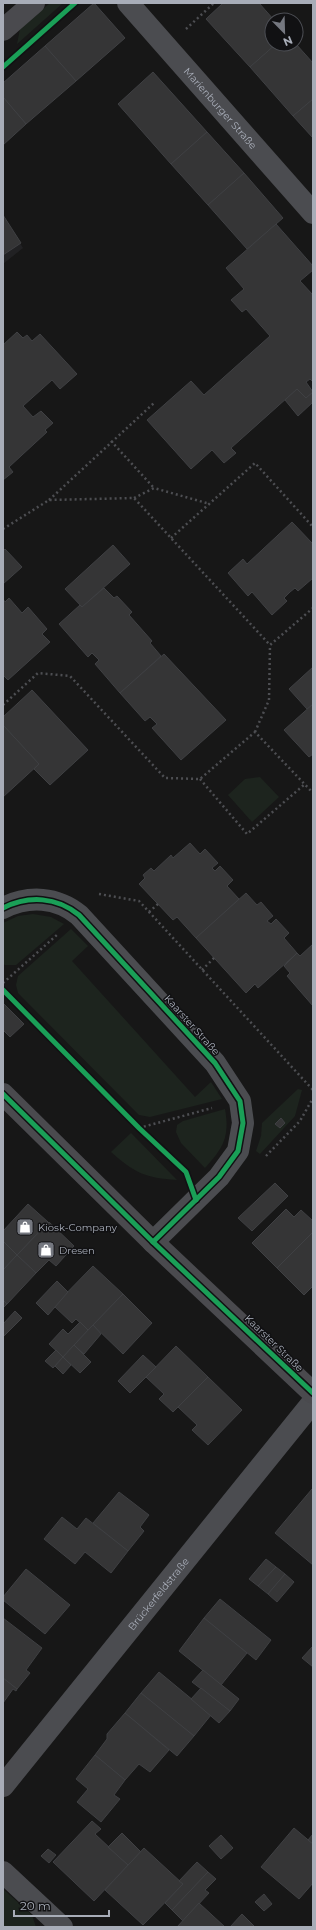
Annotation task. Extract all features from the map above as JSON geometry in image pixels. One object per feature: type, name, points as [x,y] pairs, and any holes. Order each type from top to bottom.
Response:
[{"type":"main road","points":[[3,30],[34,3]]},
{"type":"main road","name":"Kaarster Straße","points":[[3,1094],[153,1242],[313,1392]]},
{"type":"street","name":"Marienburger Straße","points":[[128,3],[313,213]]},
{"type":"street","name":"Kaarster Straße","points":[[3,908],[35,899],[64,904],[79,915],[215,1063],[240,1101],[243,1123],[238,1151],[219,1178],[153,1242]]},
{"type":"street","name":"Brückerfeldstraße","points":[[3,1786],[313,1402]]},
{"type":"street","points":[[3,1872],[59,1926]]},
{"type":"path","points":[[167,46],[214,3]]},
{"type":"path","points":[[3,529],[49,500],[111,441],[154,403]]},
{"type":"path","points":[[111,441],[154,488],[210,504]]},
{"type":"path","points":[[171,538],[256,463],[313,527]]},
{"type":"path","points":[[49,500],[134,498],[154,488]]},
{"type":"path","points":[[3,705],[38,673],[70,676],[165,778],[200,779],[255,732],[269,700],[270,645],[134,498]]},
{"type":"path","points":[[270,645],[313,608]]},
{"type":"path","points":[[255,732],[313,793]]},
{"type":"path","points":[[200,779],[247,834],[305,784]]},
{"type":"path","points":[[92,893],[140,901],[313,1090]]},
{"type":"path","points":[[149,912],[158,904]]},
{"type":"path","points":[[3,983],[79,915]]},
{"type":"path","points":[[202,970],[214,958]]},
{"type":"path","points":[[238,1151],[256,1167],[300,1121],[313,1098]]},
{"type":"path","points":[[139,1128],[240,1101]]},
{"type":"shaded area","points":[[50,3],[63,3],[17,44],[20,29]]},
{"type":"shaded area","points":[[3,215],[23,248],[3,264]]},
{"type":"shaded area","points":[[260,777],[279,797],[252,822],[228,795],[245,779]]},
{"type":"shaded area","points":[[33,914],[51,917],[64,924],[16,965],[3,964],[3,923],[18,916]]},
{"type":"shaded area","points":[[71,929],[88,946],[72,961],[195,1097],[211,1082],[222,1099],[150,1117],[139,1115],[18,993],[16,985],[18,976]]},
{"type":"shaded area","points":[[298,1089],[302,1090],[295,1116],[260,1154],[256,1151],[261,1136],[262,1123]]},
{"type":"shaded area","points":[[225,1109],[227,1127],[224,1142],[205,1168],[181,1143],[176,1132],[177,1125],[183,1121]]},
{"type":"shaded area","points":[[131,1133],[177,1180],[148,1176],[134,1170],[111,1152]]},
{"type":"shaded area","points":[[3,1889],[32,1915],[36,1927],[3,1927]]},
{"type":"building","points":[[94,3],[125,38],[76,81],[45,46]]},
{"type":"building","points":[[223,3],[259,3],[267,12],[264,12],[264,52],[267,52],[250,67],[206,19]]},
{"type":"building","points":[[45,46],[76,81],[26,124],[3,97],[3,83]]},
{"type":"building","points":[[267,52],[303,52],[313,63],[313,99],[293,116],[250,67]]},
{"type":"building","points":[[153,72],[207,132],[171,164],[118,104]]},
{"type":"building","points":[[3,97],[26,124],[3,145]]},
{"type":"building","points":[[313,99],[313,138],[293,116]]},
{"type":"building","points":[[207,132],[244,173],[208,205],[171,164]]},
{"type":"building","points":[[244,173],[283,218],[247,249],[208,205]]},
{"type":"building","points":[[3,215],[21,243],[3,255]]},
{"type":"building","points":[[276,224],[313,266],[313,270],[300,281],[313,295],[313,382],[310,379],[306,382],[313,392],[306,398],[297,389],[231,448],[236,453],[224,463],[212,450],[191,469],[147,420],[191,381],[204,395],[270,336],[246,309],[242,312],[231,300],[244,289],[226,268]]},
{"type":"building","points":[[17,332],[23,338],[27,335],[32,341],[40,334],[77,374],[60,389],[52,380],[23,406],[33,417],[41,411],[53,423],[45,430],[47,432],[9,467],[13,472],[3,480],[3,345]]},
{"type":"building","points":[[297,389],[306,398],[313,392],[313,402],[298,416],[285,400]]},
{"type":"building","points":[[292,522],[313,544],[313,578],[298,591],[295,588],[290,592],[284,598],[287,601],[272,615],[252,592],[248,596],[228,573],[243,559],[247,564]]},
{"type":"building","points":[[113,545],[130,564],[82,607],[65,589]]},
{"type":"building","points":[[5,549],[22,567],[3,584],[3,551]]},
{"type":"building","points":[[104,588],[114,598],[117,596],[132,612],[129,615],[152,641],[150,643],[161,656],[120,693],[95,664],[99,660],[92,653],[88,657],[59,624],[80,605],[82,607]]},
{"type":"building","points":[[9,598],[22,613],[28,607],[47,629],[42,634],[50,642],[8,680],[3,675],[3,599],[5,602]]},
{"type":"building","points":[[164,654],[226,720],[181,760],[152,728],[157,724],[150,717],[145,721],[120,693]]},
{"type":"building","points":[[313,667],[313,704],[307,709],[289,689]]},
{"type":"building","points":[[32,690],[88,750],[50,785],[34,769],[39,764],[3,725],[3,717]]},
{"type":"building","points":[[313,704],[313,754],[309,757],[284,730]]},
{"type":"building","points":[[3,725],[39,764],[3,797]]},
{"type":"building","points":[[190,843],[200,854],[205,849],[218,863],[212,868],[215,871],[220,866],[233,880],[227,886],[239,899],[196,938],[177,917],[173,920],[139,884],[145,878],[143,875],[151,868],[154,871],[171,855],[173,858]]},
{"type":"building","points":[[246,893],[257,905],[261,902],[273,916],[267,921],[271,924],[276,919],[289,933],[284,938],[297,953],[258,988],[255,984],[246,993],[196,938]]},
{"type":"building","points":[[313,944],[313,1006],[287,976],[290,973],[284,966],[297,953],[300,956]]},
{"type":"building","points":[[3,1003],[24,1024],[10,1037],[3,1030]]},
{"type":"building","points":[[281,1118],[285,1123],[280,1128],[275,1124]]},
{"type":"building","points":[[275,1183],[288,1196],[252,1231],[238,1218]]},
{"type":"building","name":"Kiosk-Company","points":[[28,1204],[48,1222],[17,1255],[3,1241],[3,1231]]},
{"type":"building","points":[[286,1209],[294,1217],[301,1210],[313,1221],[313,1232],[277,1268],[252,1243]]},
{"type":"building","name":"Dresen","points":[[49,1222],[74,1246],[56,1266],[49,1260],[36,1273],[17,1255]]},
{"type":"building","points":[[313,1232],[313,1286],[304,1295],[277,1268]]},
{"type":"building","points":[[3,1241],[17,1255],[3,1270]]},
{"type":"building","points":[[17,1255],[36,1273],[7,1304],[3,1300],[3,1270]]},
{"type":"building","points":[[93,1266],[123,1294],[88,1330],[76,1319],[72,1323],[54,1306]]},
{"type":"building","points":[[57,1281],[68,1292],[48,1315],[36,1303]]},
{"type":"building","points":[[123,1294],[152,1323],[123,1354],[93,1325]]},
{"type":"building","points":[[3,1300],[7,1304],[3,1308]]},
{"type":"building","points":[[15,1311],[22,1318],[4,1336],[3,1324]]},
{"type":"building","points":[[80,1322],[88,1330],[63,1357],[49,1344],[63,1329],[68,1334]]},
{"type":"building","points":[[93,1325],[101,1334],[84,1354],[74,1345]]},
{"type":"building","points":[[74,1345],[91,1362],[80,1373],[63,1357]]},
{"type":"building","points":[[176,1346],[208,1377],[173,1412],[159,1399],[164,1394],[146,1377]]},
{"type":"building","points":[[56,1350],[63,1357],[53,1368],[45,1361]]},
{"type":"building","points":[[143,1355],[156,1367],[130,1393],[118,1381]]},
{"type":"building","points":[[63,1357],[71,1365],[63,1374],[55,1366]]},
{"type":"building","points":[[208,1377],[242,1410],[208,1445],[192,1430],[197,1425],[178,1407]]},
{"type":"building","points":[[313,1489],[313,1565],[275,1533]]},
{"type":"building","points":[[119,1492],[149,1515],[140,1527],[144,1531],[128,1551],[93,1523]]},
{"type":"building","points":[[62,1517],[77,1529],[86,1518],[128,1551],[111,1573],[85,1552],[75,1564],[44,1539]]},
{"type":"building","points":[[266,1559],[276,1567],[258,1586],[249,1579]]},
{"type":"building","points":[[276,1567],[285,1574],[268,1594],[258,1586]]},
{"type":"building","points":[[26,1569],[70,1605],[45,1634],[3,1600],[3,1597]]},
{"type":"building","points":[[285,1574],[294,1582],[277,1602],[268,1594]]},
{"type":"building","points":[[220,1599],[271,1640],[256,1660],[204,1618]]},
{"type":"building","points":[[3,1618],[42,1648],[26,1670],[30,1673],[17,1689],[3,1678]]},
{"type":"building","points":[[204,1618],[247,1653],[221,1685],[179,1651]]},
{"type":"building","points":[[313,1646],[313,1667],[302,1658]]},
{"type":"building","points":[[203,1670],[239,1699],[230,1711],[192,1682]]},
{"type":"building","points":[[159,1672],[211,1715],[194,1736],[141,1693]]},
{"type":"building","points":[[3,1678],[17,1689],[16,1691],[13,1689],[3,1703]]},
{"type":"building","points":[[201,1688],[230,1711],[219,1723],[191,1699]]},
{"type":"building","points":[[141,1693],[194,1736],[177,1756],[125,1713]]},
{"type":"building","points":[[125,1713],[169,1750],[150,1772],[139,1764],[125,1780],[95,1755],[107,1739],[107,1734]]},
{"type":"building","points":[[95,1755],[125,1780],[114,1795],[120,1799],[101,1822],[77,1802],[88,1789],[76,1779]]},
{"type":"building","points":[[92,1821],[101,1829],[95,1834],[128,1865],[94,1901],[53,1862]]},
{"type":"building","points":[[294,1828],[313,1844],[313,1883],[299,1899],[261,1867]]},
{"type":"building","points":[[122,1833],[141,1852],[128,1865],[108,1847]]},
{"type":"building","points":[[313,1834],[313,1844],[308,1840]]},
{"type":"building","points":[[221,1835],[233,1848],[221,1859],[209,1846]]},
{"type":"building","points":[[144,1848],[183,1884],[143,1925],[105,1890]]},
{"type":"building","points":[[48,1849],[56,1855],[49,1863],[41,1856]]},
{"type":"building","points":[[197,1862],[208,1872],[172,1910],[165,1903],[183,1884],[179,1881]]},
{"type":"building","points":[[208,1872],[216,1879],[205,1890],[209,1893],[183,1921],[172,1910]]},
{"type":"building","points":[[264,1894],[272,1904],[264,1911],[255,1902]]},
{"type":"building","points":[[199,1903],[225,1927],[177,1927]]},
{"type":"building","points":[[242,1914],[255,1927],[230,1927]]},
{"type":"cycle path","points":[[3,67],[75,3]]},
{"type":"cycle path","points":[[3,908],[23,901],[42,900],[62,904],[79,915],[215,1063],[240,1101],[243,1123],[238,1151],[219,1177],[153,1242]]},
{"type":"cycle path","points":[[3,990],[139,1128],[186,1172],[196,1200]]},
{"type":"cycle path","points":[[3,1094],[153,1242],[313,1393]]},
{"type":"place","name":"Kiosk-Company","points":[[25,1227]]},
{"type":"place","name":"Dresen","points":[[46,1250]]}]
